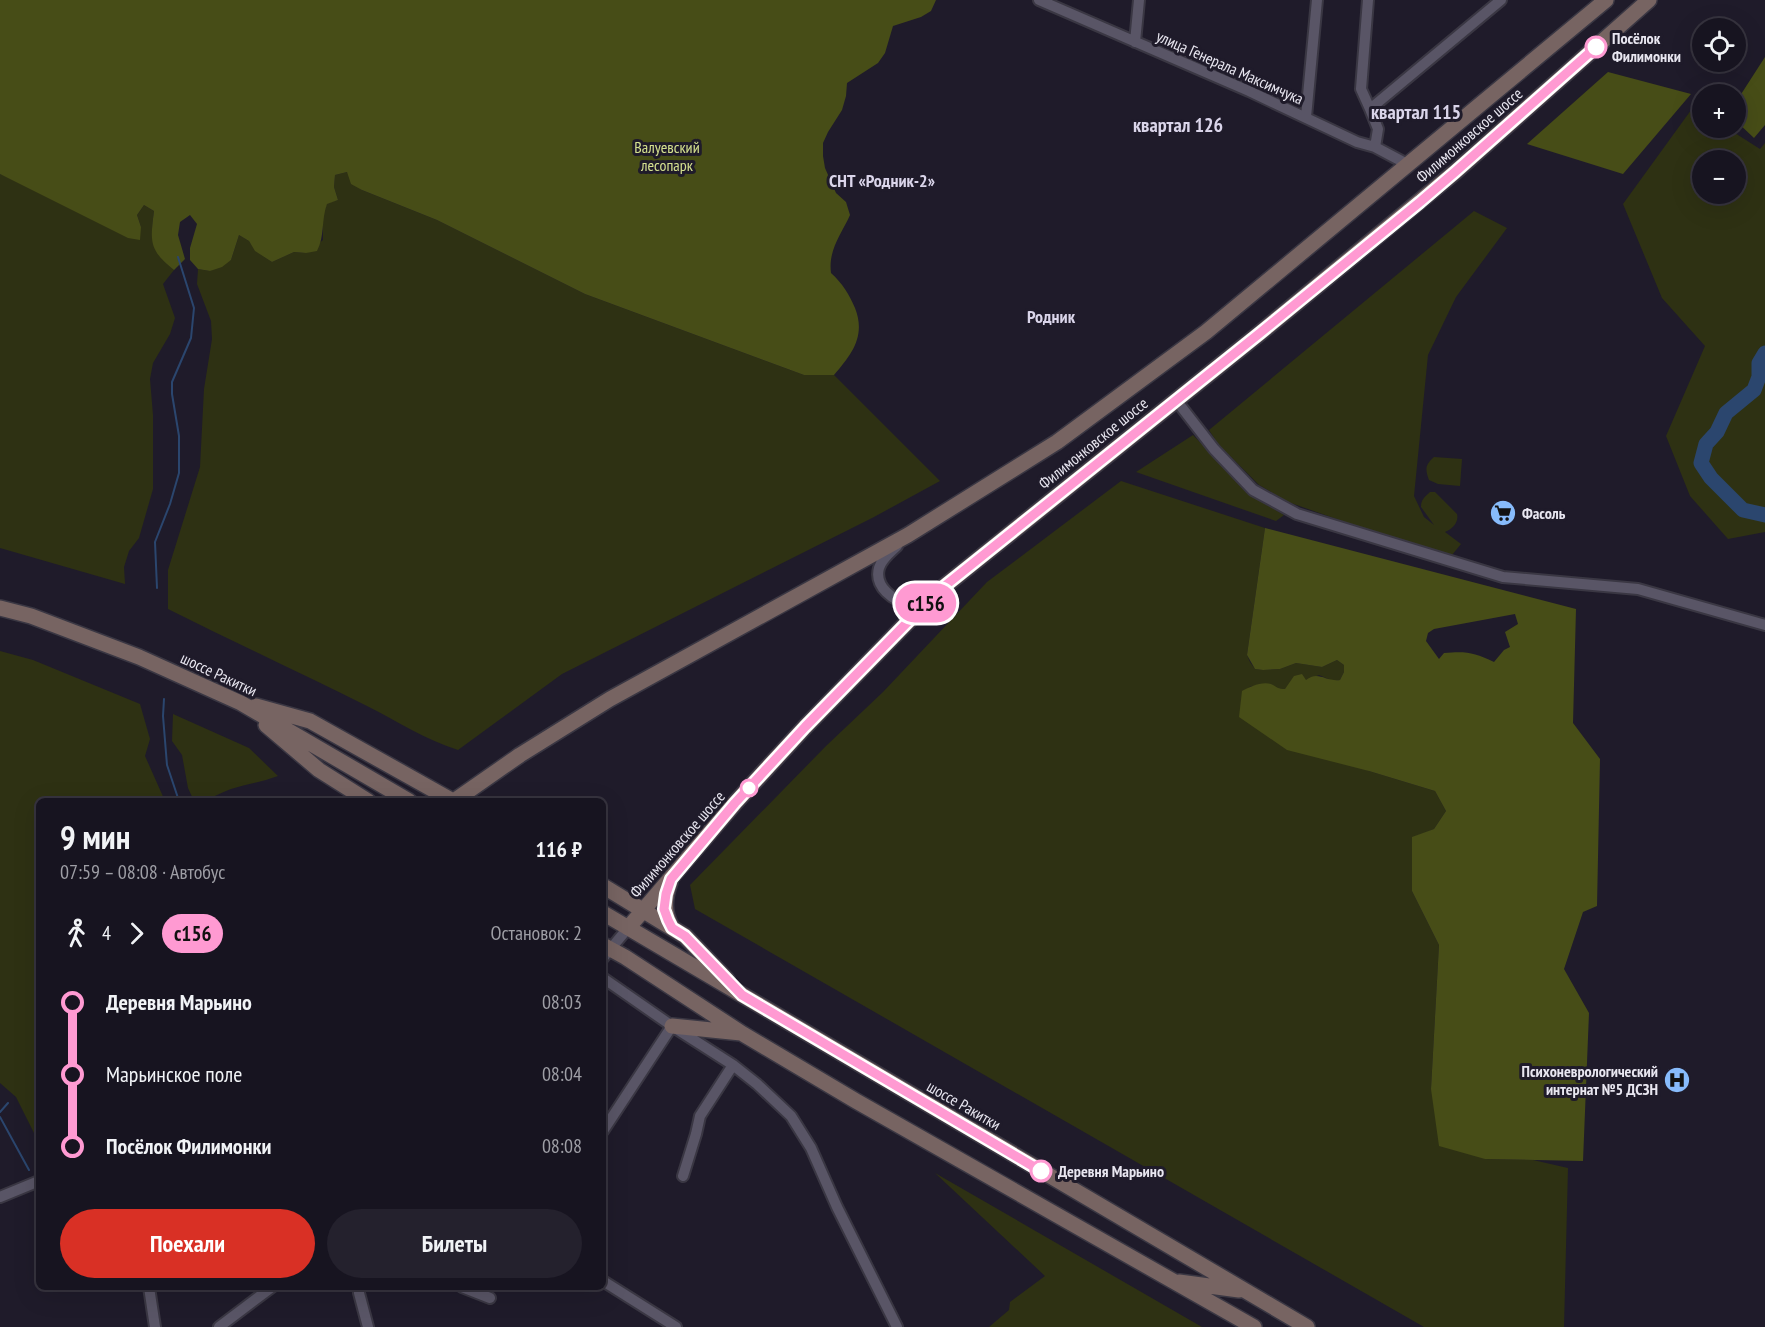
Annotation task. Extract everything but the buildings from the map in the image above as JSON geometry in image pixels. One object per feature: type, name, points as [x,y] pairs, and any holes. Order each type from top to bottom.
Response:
[{"type":"main road","name":"Филимонковское шоссе","points":[[457,798],[520,755],[610,699],[908,535],[1057,442],[1206,332],[1606,0]]},
{"type":"main road","name":"Филимонковское шоссе","points":[[628,928],[735,803],[805,727],[936,593],[1260,333],[1455,172],[1649,0]]},
{"type":"main road","name":"шоссе Ракитки","points":[[0,608],[31,616],[139,657],[242,703],[404,798]]},
{"type":"main road","points":[[242,703],[271,709],[310,722],[448,798]]},
{"type":"main road","points":[[242,703],[319,770],[363,798]]},
{"type":"main road","points":[[671,879],[664,909],[672,928]]},
{"type":"main road","points":[[606,888],[685,936],[742,995]]},
{"type":"main road","name":"шоссе Ракитки","points":[[606,915],[1307,1326]]},
{"type":"main road","points":[[606,951],[856,1101],[1254,1327]]},
{"type":"main road","points":[[672,1026],[743,1034]]},
{"type":"main road","points":[[1170,1280],[1246,1291]]},
{"type":"street","name":"улица Генерала Максимчука","points":[[1039,0],[1250,91],[1357,142],[1375,147],[1407,164]]},
{"type":"street","points":[[1136,42],[1138,0]]},
{"type":"street","points":[[1306,117],[1317,0]]},
{"type":"street","points":[[1368,0],[1361,89],[1378,129],[1375,147]]},
{"type":"street","points":[[1370,109],[1498,2]]},
{"type":"street","points":[[1176,400],[1214,449],[1253,490],[1297,514],[1503,577],[1638,589],[1765,625]]},
{"type":"street","points":[[908,535],[883,559],[879,569],[879,582],[886,592],[896,599],[910,603],[920,602],[936,593]]},
{"type":"street","name":"Филимонковское шоссе","points":[[606,951],[628,928]]},
{"type":"street","points":[[606,980],[733,1065],[791,1116],[811,1148],[837,1208],[897,1327]]},
{"type":"street","points":[[606,1126],[672,1026]]},
{"type":"street","points":[[683,1176],[700,1116],[733,1065]]},
{"type":"street","points":[[0,1197],[36,1182]]},
{"type":"street","points":[[606,1283],[675,1327]]},
{"type":"street","points":[[149,1290],[155,1327]]},
{"type":"street","points":[[219,1327],[268,1290]]},
{"type":"street","points":[[359,1290],[368,1327]]},
{"type":"street","points":[[470,1290],[490,1298]]},
{"type":"green space","name":"Валуевский лесопарк","points":[[0,0],[936,0],[931,11],[921,17],[893,26],[885,53],[878,63],[847,83],[842,110],[823,143],[825,168],[836,193],[846,202],[850,215],[833,250],[831,273],[850,298],[855,308],[859,327],[851,352],[834,375],[804,375],[585,294],[437,220],[362,190],[351,184],[347,172],[335,175],[334,187],[338,200],[327,204],[317,251],[294,252],[272,262],[255,251],[249,241],[239,235],[231,260],[222,267],[210,271],[198,269],[190,260],[190,248],[197,224],[190,215],[180,222],[178,235],[185,259],[174,270],[160,257],[153,245],[154,211],[144,205],[137,215],[141,227],[140,240],[128,238],[0,174]]},
{"type":"green space","points":[[1765,57],[1765,125],[1754,138],[1746,130],[1746,86]]},
{"type":"green space","points":[[1608,72],[1691,94],[1623,174],[1527,144]]},
{"type":"green space","points":[[1692,109],[1692,138],[1743,138],[1760,149],[1765,143],[1765,532],[1728,539],[1690,496],[1666,436],[1705,346],[1662,298],[1623,204]]},
{"type":"green space","points":[[347,172],[362,190],[437,220],[585,294],[804,375],[834,375],[940,481],[874,517],[562,674],[458,750],[423,736],[367,706],[168,609],[168,570],[200,467],[204,389],[212,339],[211,321],[197,284],[198,269],[210,271],[231,260],[239,235],[272,262],[294,252],[306,253],[323,240],[323,215],[327,203],[338,200],[334,187],[335,175]]},
{"type":"green space","points":[[0,174],[141,227],[137,215],[144,205],[154,211],[152,229],[154,244],[161,257],[174,270],[163,284],[175,318],[170,334],[153,363],[150,379],[153,415],[153,489],[139,538],[129,551],[124,567],[125,584],[0,548]]},
{"type":"green space","points":[[1474,211],[1507,228],[1456,297],[1428,355],[1414,496],[1424,517],[1434,525],[1421,507],[1423,500],[1430,492],[1435,492],[1457,514],[1455,525],[1445,532],[1461,544],[1452,555],[1419,548],[1288,502],[1259,485],[1218,444],[1209,430]]},
{"type":"green space","points":[[1193,435],[1254,497],[1284,515],[1276,521],[1136,472]]},
{"type":"green space","points":[[1434,457],[1462,459],[1460,486],[1438,484],[1429,480],[1427,467]]},
{"type":"green space","points":[[1121,481],[1265,528],[1247,655],[1250,662],[1255,669],[1263,670],[1280,669],[1296,663],[1322,667],[1337,660],[1344,665],[1344,672],[1340,680],[1333,681],[1319,675],[1285,689],[1277,689],[1271,684],[1249,687],[1369,771],[1435,791],[1446,811],[1434,829],[1412,838],[1412,891],[1439,945],[1431,1089],[1485,1159],[1533,1160],[1568,1168],[1564,1327],[1424,1327],[695,909],[690,885],[826,746],[883,692],[987,582]]},
{"type":"green space","points":[[1265,528],[1576,609],[1573,723],[1600,759],[1597,906],[1583,912],[1564,969],[1589,1013],[1583,1161],[1485,1159],[1439,1146],[1431,1089],[1439,945],[1412,891],[1412,837],[1434,829],[1446,811],[1435,791],[1287,750],[1239,717],[1242,691],[1248,688],[1267,683],[1285,689],[1294,676],[1302,674],[1306,680],[1318,676],[1340,680],[1344,672],[1344,665],[1337,660],[1322,667],[1296,663],[1280,669],[1255,669],[1247,655]],"holes":[[[1515,614],[1518,624],[1505,632],[1510,647],[1504,650],[1494,662],[1464,652],[1444,653],[1439,659],[1426,641],[1428,633],[1434,629]]]},
{"type":"green space","points":[[0,651],[33,660],[140,704],[150,739],[145,756],[164,798],[36,798],[36,1137],[16,1097],[0,1083]]},
{"type":"green space","points":[[173,714],[249,748],[278,776],[231,789],[211,798],[193,798],[188,788],[182,755],[172,741]]},
{"type":"green space","points":[[935,1173],[1202,1327],[989,1327],[1009,1310],[1010,1302],[1045,1276]]},
{"type":"waterway","points":[[157,588],[155,542],[179,473],[179,436],[172,382],[191,338],[194,308],[178,257]]},
{"type":"waterway","points":[[1765,353],[1759,363],[1759,377],[1754,390],[1726,413],[1717,432],[1706,444],[1701,463],[1711,478],[1743,510],[1765,515]]},
{"type":"waterway","points":[[164,699],[167,765],[178,798]]},
{"type":"waterway","points":[[0,1112],[8,1103]]},
{"type":"waterway","points":[[0,1117],[29,1170]]},
{"type":"bus line","name":"с156","points":[[1041,1171],[742,995],[685,936],[672,928],[664,909],[671,879],[735,803],[805,727],[936,593],[1420,202],[1596,47]]},
{"type":"place","name":"Посёлок Филимонки","points":[[1596,47]]},
{"type":"place","name":"Фасоль","points":[[1503,513]]},
{"type":"place","name":"Психоневрологический интернат №5 ДСЗН","points":[[1677,1080]]},
{"type":"place","name":"Деревня Марьино","points":[[1041,1171]]},
{"type":"district","name":"квартал 115","points":[[1416,112]]},
{"type":"district","name":"квартал 126","points":[[1178,125]]},
{"type":"district","name":"СНТ «Родник-2»","points":[[882,181]]},
{"type":"district","name":"Родник","points":[[1051,317]]}]
